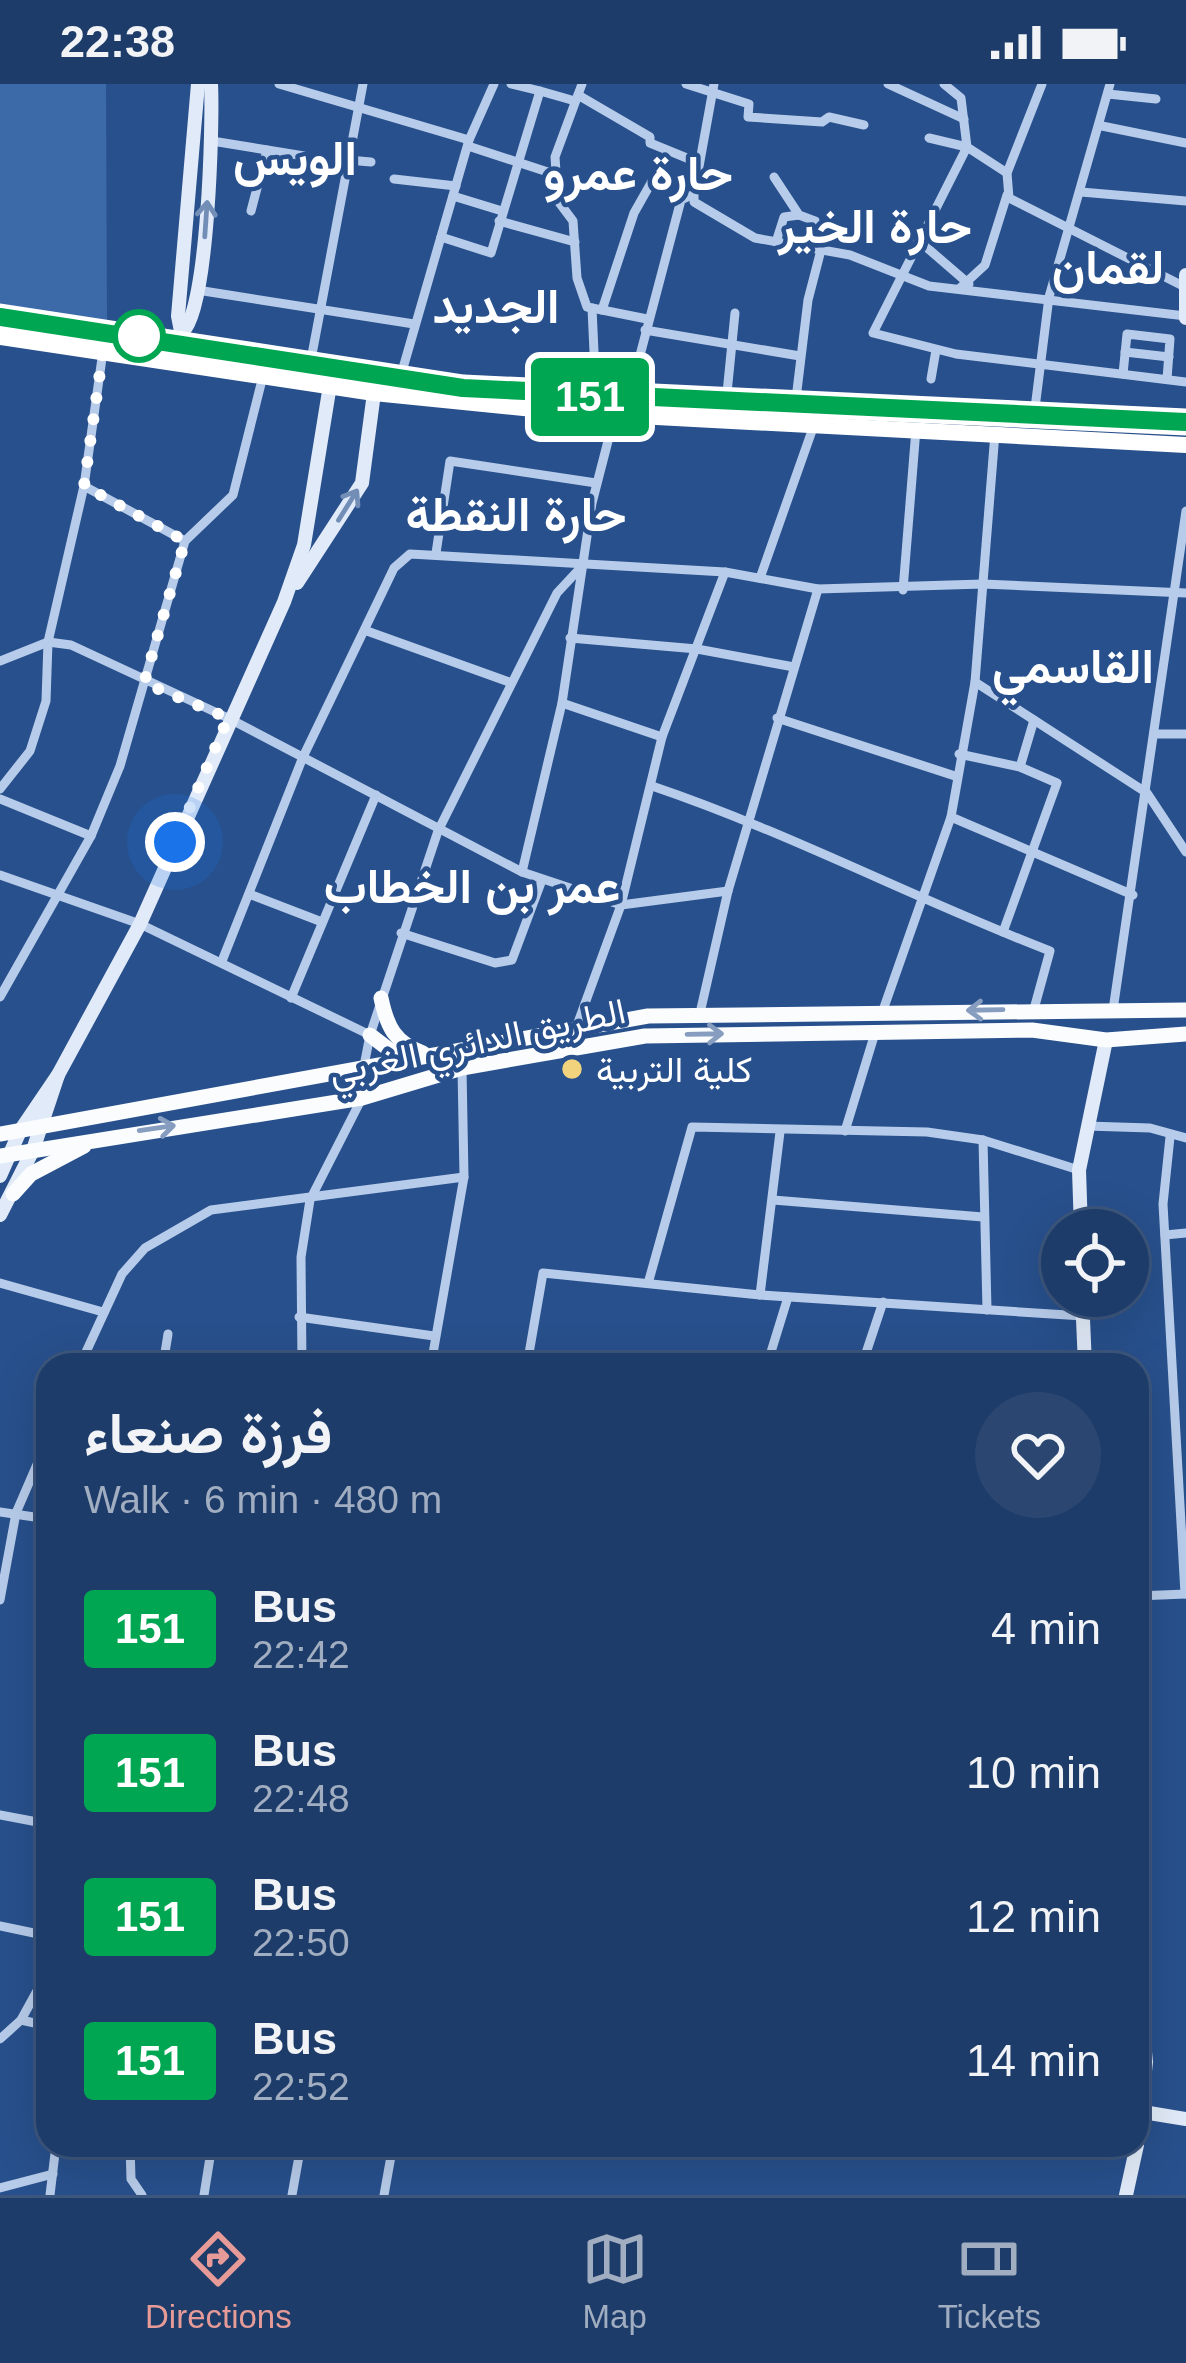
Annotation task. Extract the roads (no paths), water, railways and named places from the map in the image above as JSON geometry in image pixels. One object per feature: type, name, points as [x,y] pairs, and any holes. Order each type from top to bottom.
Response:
[{"type":"highway","points":[[0,317],[183,337],[463,388],[613,406],[726,403],[1186,422]]},
{"type":"highway","points":[[0,337],[374,393],[1186,445]]},
{"type":"main road","points":[[381,998],[386,1022],[403,1046],[426,1054]]},
{"type":"main road","name":"الطريق الدائري الغربي","points":[[0,1134],[576,1028],[700,1013],[1186,1010]]},
{"type":"main road","points":[[876,1032],[882,1012]]},
{"type":"main road","points":[[570,1048],[576,1028]]},
{"type":"main road","name":"الطريق الدائري الغربي","points":[[4,1155],[362,1098],[462,1068],[645,1036],[1032,1030],[1106,1040],[1186,1034]]},
{"type":"main road","points":[[370,1034],[391,1051],[426,1054]]},
{"type":"main road","points":[[49,1107],[52,1118],[62,1123]]},
{"type":"main road","points":[[13,1194],[31,1174],[102,1136]]},
{"type":"street","points":[[183,337],[178,316],[198,84]]},
{"type":"street","points":[[183,337],[194,318],[212,141],[211,84]]},
{"type":"street","points":[[279,84],[469,142],[556,175]]},
{"type":"street","points":[[308,381],[363,84]]},
{"type":"street","points":[[400,376],[469,142],[494,84]]},
{"type":"street","points":[[511,84],[578,93],[668,153],[700,163]]},
{"type":"street","points":[[686,84],[749,104],[748,117],[822,122],[829,117],[863,125]]},
{"type":"street","points":[[888,84],[964,119]]},
{"type":"street","points":[[944,84],[961,98],[967,147],[873,333],[936,350],[1043,367],[1186,382]]},
{"type":"street","points":[[968,287],[986,265],[1007,195],[1007,173],[1042,84]]},
{"type":"street","points":[[441,237],[491,253],[542,89]]},
{"type":"street","points":[[1034,416],[1049,297],[1102,126],[1108,89],[1156,99]]},
{"type":"street","points":[[713,90],[694,202],[754,238],[850,255],[900,278],[1186,316],[1186,275]]},
{"type":"street","points":[[578,93],[555,157],[558,201],[573,221],[577,278],[597,309],[613,406]]},
{"type":"street","points":[[1102,126],[1186,143]]},
{"type":"street","points":[[929,138],[967,147],[1007,173]]},
{"type":"street","points":[[212,141],[304,156]]},
{"type":"street","points":[[251,211],[267,150]]},
{"type":"street","points":[[597,309],[634,213],[668,153]]},
{"type":"street","points":[[348,160],[371,162]]},
{"type":"street","points":[[774,177],[799,215]]},
{"type":"street","points":[[394,179],[455,191],[500,216],[574,242]]},
{"type":"street","points":[[1082,192],[1186,201]]},
{"type":"street","points":[[521,872],[562,703],[596,483],[613,406],[646,324],[681,200],[694,194]]},
{"type":"street","points":[[1007,195],[1185,287]]},
{"type":"street","points":[[776,242],[784,217],[799,215],[815,221],[808,248]]},
{"type":"street","points":[[918,240],[968,287]]},
{"type":"street","points":[[795,406],[821,250]]},
{"type":"street","points":[[197,290],[414,324]]},
{"type":"street","points":[[597,309],[734,345],[800,356]]},
{"type":"street","points":[[726,403],[735,313]]},
{"type":"street","points":[[1123,374],[1126,334],[1152,336],[1170,339],[1167,379]]},
{"type":"street","points":[[931,379],[936,350]]},
{"type":"street","points":[[0,789],[30,751],[46,700],[48,642],[84,486],[103,351]]},
{"type":"street","points":[[1125,352],[1169,357]]},
{"type":"street","points":[[0,997],[91,836],[120,766],[185,541],[233,495],[263,375]]},
{"type":"street","points":[[0,1175],[4,1155],[58,1075],[140,924],[228,718],[284,602],[304,545],[330,385]]},
{"type":"street","points":[[284,602],[362,483],[374,393]]},
{"type":"street","points":[[760,578],[814,423]]},
{"type":"street","points":[[903,590],[916,429]]},
{"type":"street","points":[[882,1012],[951,817],[975,682],[995,433]]},
{"type":"street","points":[[436,553],[450,461],[596,483]]},
{"type":"street","points":[[84,486],[185,541]]},
{"type":"street","points":[[1113,1010],[1186,511]]},
{"type":"street","points":[[222,962],[303,757],[368,631],[394,568],[410,554],[725,572],[818,589],[983,584],[1186,593]]},
{"type":"street","points":[[364,1066],[401,933],[438,831],[508,682],[557,593],[584,563]]},
{"type":"street","points":[[576,1028],[621,905],[662,736],[725,572]]},
{"type":"street","points":[[700,1013],[728,891],[818,589]]},
{"type":"street","points":[[368,631],[508,682]]},
{"type":"street","points":[[570,638],[697,649],[794,667]]},
{"type":"street","points":[[0,661],[48,642],[71,645],[144,683],[228,718],[521,872],[621,905],[728,891]]},
{"type":"street","points":[[975,682],[1147,793],[1186,851]]},
{"type":"street","points":[[562,703],[662,736]]},
{"type":"street","points":[[777,718],[955,776]]},
{"type":"street","points":[[1020,767],[1034,720]]},
{"type":"street","points":[[1156,734],[1186,734]]},
{"type":"street","points":[[959,754],[1020,767],[1057,783],[1003,932]]},
{"type":"street","points":[[1127,780],[1141,779],[1152,763]]},
{"type":"street","points":[[652,786],[751,819],[922,902],[1050,951],[1034,1010]]},
{"type":"street","points":[[291,998],[376,795]]},
{"type":"street","points":[[0,799],[91,836]]},
{"type":"street","points":[[951,817],[1133,895]]},
{"type":"street","points":[[0,874],[140,924],[370,1034]]},
{"type":"street","points":[[401,933],[495,963],[512,960],[542,880]]},
{"type":"street","points":[[249,894],[322,922]]},
{"type":"street","points":[[0,974],[11,981]]},
{"type":"street","points":[[845,1132],[876,1032]]},
{"type":"street","points":[[1080,1209],[1079,1170],[1106,1040]]},
{"type":"street","points":[[432,1353],[464,1177],[462,1068]]},
{"type":"street","points":[[0,1215],[33,1150],[58,1075]]},
{"type":"street","points":[[301,1353],[301,1258],[310,1199],[362,1098]]},
{"type":"street","points":[[1087,1126],[1150,1128],[1186,1138]]},
{"type":"street","points":[[649,1280],[692,1127],[927,1132],[983,1139],[1079,1170]]},
{"type":"street","points":[[760,1295],[780,1132]]},
{"type":"street","points":[[1149,1596],[1185,1594],[1165,1235],[1170,1137]]},
{"type":"street","points":[[983,1139],[987,1310]]},
{"type":"street","points":[[85,1353],[122,1274],[146,1248],[211,1210],[464,1177]]},
{"type":"street","points":[[773,1200],[983,1217]]},
{"type":"street","points":[[1165,1235],[1186,1233]]},
{"type":"street","points":[[529,1353],[543,1273],[649,1280],[760,1295],[1041,1313]]},
{"type":"street","points":[[0,1283],[103,1312]]},
{"type":"street","points":[[771,1353],[788,1297]]},
{"type":"street","points":[[866,1353],[883,1302]]},
{"type":"street","points":[[299,1317],[434,1336]]},
{"type":"street","points":[[1083,1317],[1085,1353]]},
{"type":"street","points":[[1170,1320],[1186,1320]]},
{"type":"street","points":[[165,1353],[168,1334]]},
{"type":"street","points":[[0,1600],[16,1513],[36,1467]]},
{"type":"street","points":[[0,1512],[36,1517]]},
{"type":"street","points":[[0,1815],[36,1822]]},
{"type":"street","points":[[0,1927],[36,1934]]},
{"type":"street","points":[[0,2039],[21,2020],[36,1993]]},
{"type":"street","points":[[21,2020],[36,2023]]},
{"type":"street","points":[[1149,2113],[1186,2119]]},
{"type":"street","points":[[50,2195],[55,2157]]},
{"type":"street","points":[[130,2157],[131,2179],[142,2195]]},
{"type":"street","points":[[204,2195],[209,2157]]},
{"type":"street","points":[[292,2195],[299,2157]]},
{"type":"street","points":[[384,2195],[391,2157]]},
{"type":"street","points":[[1126,2195],[1134,2157]]},
{"type":"street","points":[[0,2188],[53,2174]]},
{"type":"place","name":"كلية التربية","points":[[572,1069]]},
{"type":"district","name":"الويس","points":[[295,158]]},
{"type":"district","name":"حارة عمرو","points":[[638,173]]},
{"type":"district","name":"حارة الخير","points":[[875,226]]},
{"type":"district","name":"لقمان","points":[[1108,267]]},
{"type":"district","name":"الجديد","points":[[496,306]]},
{"type":"district","name":"حارة النقطة","points":[[516,514]]},
{"type":"district","name":"القاسمي","points":[[1073,666]]},
{"type":"district","name":"عمر بن الخطاب","points":[[472,886]]}]
